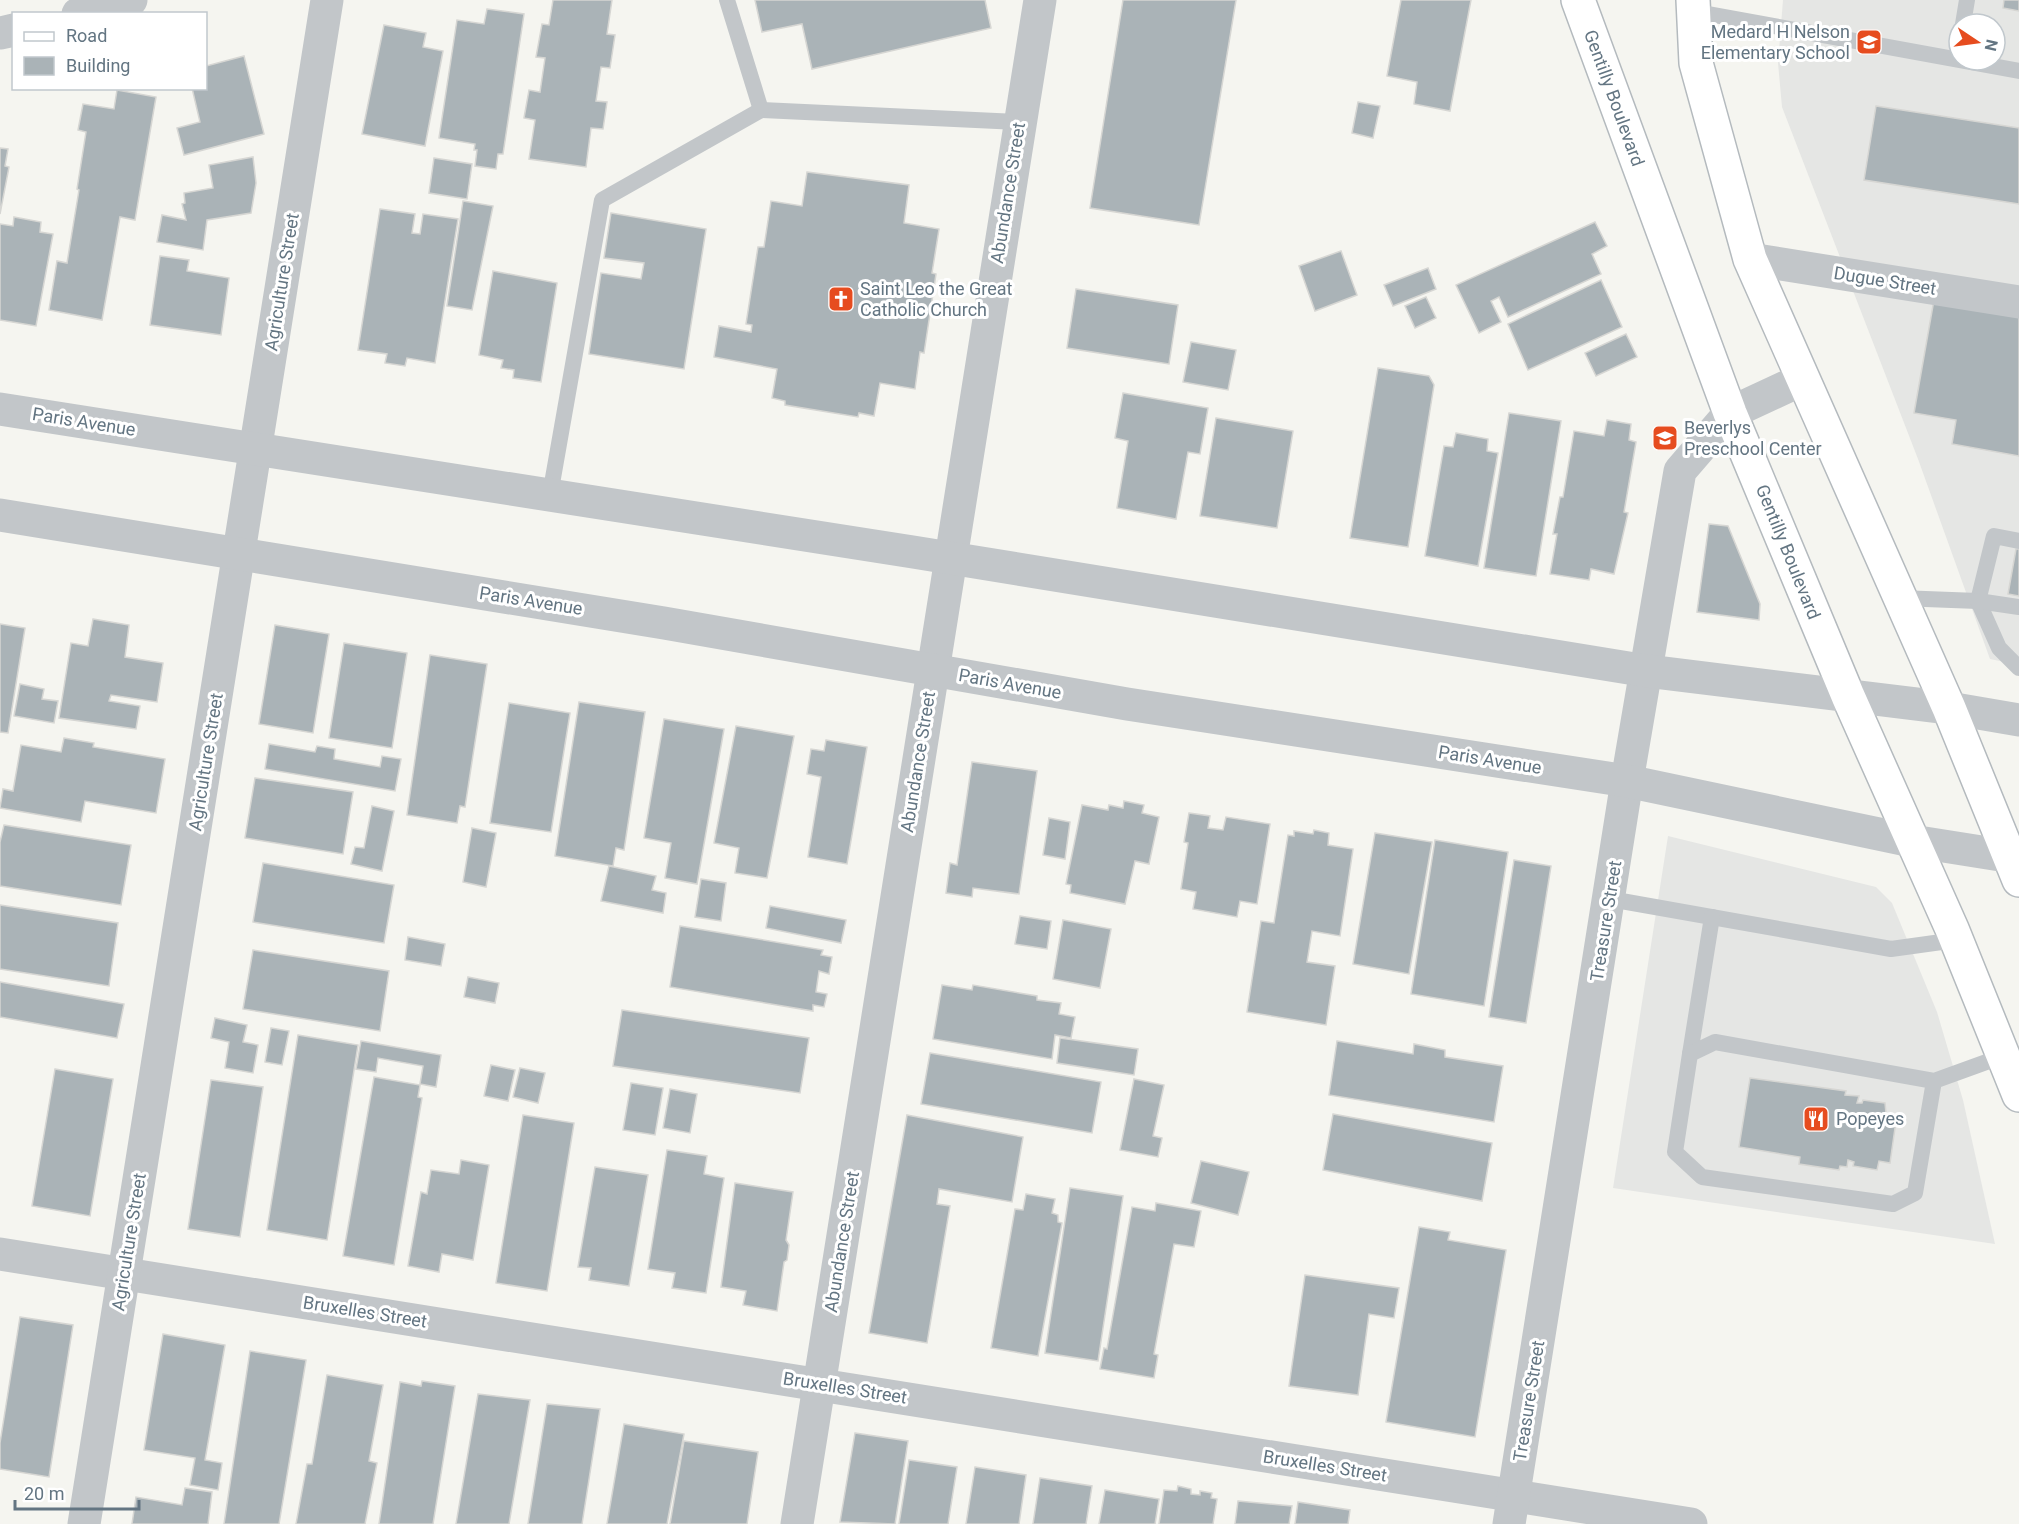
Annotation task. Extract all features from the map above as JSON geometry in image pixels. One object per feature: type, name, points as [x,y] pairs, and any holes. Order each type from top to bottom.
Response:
[{"type":"main road","name":"Gentilly Boulevard","points":[[1578,0],[1730,413],[1848,696],[1956,940],[2019,1095]]},
{"type":"main road","points":[[1700,4],[1696,63],[1750,259],[1801,380],[2016,865]]},
{"type":"street","points":[[86,12],[131,0]]},
{"type":"street","name":"Agriculture Street","points":[[84,1524],[327,0]]},
{"type":"street","name":"Abundance Street","points":[[798,1524],[1040,0]]},
{"type":"street","name":"Dugue Street","points":[[1750,259],[2019,302]]},
{"type":"street","name":"Treasure Street","points":[[1511,1510],[1627,781],[1680,471],[1730,413],[1801,380]]},
{"type":"street","name":"Paris Avenue","points":[[0,409],[950,558],[1647,671],[1948,708],[2019,720]]},
{"type":"street","name":"Paris Avenue","points":[[0,515],[676,625],[1127,704],[1627,781],[2016,865]]},
{"type":"street","name":"Bruxelles Street","points":[[0,1254],[820,1384],[1511,1510],[1690,1524]]},
{"type":"lane","points":[[727,0],[761,110]]},
{"type":"lane","points":[[1700,4],[1947,53]]},
{"type":"lane","points":[[550,495],[602,200],[761,110],[1020,122]]},
{"type":"lane","points":[[2019,541],[1994,536],[1978,601],[1999,648],[2019,668]]},
{"type":"lane","points":[[1899,598],[1978,601],[2019,607]]},
{"type":"lane","points":[[1610,898],[1891,949],[1956,940]]},
{"type":"lane","points":[[1712,917],[1675,1152],[1702,1177],[1893,1204],[1915,1194],[1934,1081]]},
{"type":"lane","points":[[1690,1054],[1715,1042],[1934,1081],[2003,1056]]},
{"type":"shaded area","points":[[1783,0],[2019,0],[2019,665],[1990,659],[1918,459],[1782,107],[1778,63]]},
{"type":"shaded area","points":[[1668,836],[1876,887],[1892,903],[1937,1012],[1963,1100],[1995,1244],[1613,1188]]},
{"type":"building","points":[[553,0],[612,0],[607,34],[615,35],[610,68],[601,67],[596,101],[607,102],[603,129],[591,128],[586,167],[529,159],[535,120],[524,118],[529,90],[540,92],[545,58],[536,57],[542,24],[549,25]]},
{"type":"building","points":[[755,0],[985,0],[991,28],[812,69],[802,24],[762,32]]},
{"type":"building","points":[[1123,0],[1236,0],[1199,225],[1090,208]]},
{"type":"building","points":[[1401,0],[1471,0],[1450,111],[1414,104],[1417,82],[1387,76]]},
{"type":"building","points":[[2004,0],[2019,0],[2019,11],[2003,8]]},
{"type":"building","points":[[487,9],[524,14],[503,154],[498,154],[496,169],[475,166],[477,150],[474,150],[475,144],[439,138],[457,20],[484,24]]},
{"type":"building","points":[[384,25],[426,33],[423,47],[443,51],[425,146],[362,134]]},
{"type":"building","points":[[244,56],[264,134],[184,155],[177,128],[200,122],[192,90],[207,90],[207,66]]},
{"type":"building","points":[[117,90],[156,97],[135,220],[120,217],[102,320],[49,310],[57,261],[67,263],[86,132],[78,130],[83,104],[114,109]]},
{"type":"building","points":[[1358,102],[1380,106],[1373,138],[1352,133]]},
{"type":"building","points":[[1876,106],[2019,128],[2019,204],[1864,180]]},
{"type":"building","points":[[0,148],[8,149],[5,166],[9,167],[0,214]]},
{"type":"building","points":[[253,157],[256,183],[251,213],[207,220],[203,250],[157,242],[162,215],[186,220],[182,204],[185,203],[184,193],[213,188],[209,165]]},
{"type":"building","points":[[434,158],[472,164],[467,199],[429,193]]},
{"type":"building","name":"Saint Leo the Great Catholic Church","points":[[807,172],[909,185],[904,223],[939,229],[932,273],[936,274],[924,353],[920,352],[915,389],[880,383],[874,416],[859,413],[858,417],[785,405],[785,401],[772,398],[777,369],[714,357],[719,326],[751,332],[752,325],[746,324],[758,247],[764,247],[771,201],[802,206]]},
{"type":"building","points":[[463,201],[493,206],[472,310],[447,306]]},
{"type":"building","points":[[380,209],[415,214],[412,233],[420,234],[423,214],[458,219],[435,363],[407,358],[405,366],[385,363],[387,354],[358,350]]},
{"type":"building","points":[[611,213],[706,229],[684,369],[589,354],[601,273],[641,279],[644,263],[604,258]]},
{"type":"building","points":[[14,217],[41,222],[40,232],[53,234],[36,326],[0,320],[0,224],[13,226]]},
{"type":"building","points":[[1595,222],[1607,246],[1592,254],[1601,274],[1508,317],[1499,297],[1491,301],[1501,322],[1479,333],[1456,285]]},
{"type":"building","points":[[1341,251],[1357,295],[1315,311],[1299,266]]},
{"type":"building","points":[[160,256],[189,260],[187,271],[229,278],[221,335],[150,325]]},
{"type":"building","points":[[1428,268],[1436,289],[1393,306],[1384,285]]},
{"type":"building","points":[[493,271],[557,283],[541,382],[513,378],[514,370],[501,368],[503,360],[479,355]]},
{"type":"building","points":[[1601,280],[1622,327],[1528,370],[1508,324]]},
{"type":"building","points":[[1076,289],[1178,305],[1169,364],[1067,348]]},
{"type":"building","points":[[1935,294],[2019,315],[2019,456],[1952,444],[1956,420],[1914,413]]},
{"type":"building","points":[[1426,297],[1436,318],[1415,328],[1405,306]]},
{"type":"building","points":[[1626,334],[1637,357],[1596,376],[1585,353]]},
{"type":"building","points":[[1191,342],[1236,350],[1228,390],[1183,382]]},
{"type":"building","points":[[1378,368],[1429,376],[1434,385],[1408,547],[1350,538]]},
{"type":"building","points":[[1123,393],[1208,408],[1200,454],[1188,452],[1176,519],[1117,508],[1128,441],[1115,438]]},
{"type":"building","points":[[1509,413],[1561,421],[1536,576],[1484,568]]},
{"type":"building","points":[[1216,418],[1293,431],[1277,528],[1200,516]]},
{"type":"building","points":[[1607,420],[1631,424],[1629,440],[1636,442],[1624,512],[1628,513],[1614,574],[1591,569],[1589,580],[1550,574],[1557,534],[1553,534],[1560,497],[1563,497],[1574,431],[1604,436]]},
{"type":"building","points":[[1456,433],[1488,439],[1487,451],[1498,453],[1478,566],[1425,556],[1444,446],[1453,447]]},
{"type":"building","points":[[1709,524],[1728,526],[1760,604],[1759,620],[1697,612]]},
{"type":"building","points":[[2016,549],[2019,549],[2019,596],[2008,594]]},
{"type":"building","points":[[93,619],[129,625],[125,657],[163,663],[157,702],[111,695],[109,701],[140,706],[136,729],[59,718],[71,643],[88,646]]},
{"type":"building","points":[[0,624],[25,628],[8,733],[0,732]]},
{"type":"building","points":[[275,625],[329,634],[313,733],[259,724]]},
{"type":"building","points":[[344,643],[407,653],[392,748],[329,738]]},
{"type":"building","points":[[430,655],[487,664],[465,807],[460,806],[457,823],[407,815]]},
{"type":"building","points":[[20,684],[44,689],[42,699],[58,701],[54,723],[14,716]]},
{"type":"building","points":[[579,702],[645,712],[624,850],[616,848],[613,866],[555,856]]},
{"type":"building","points":[[509,703],[570,713],[551,832],[490,823]]},
{"type":"building","points":[[664,719],[724,729],[697,884],[665,878],[671,843],[644,838]]},
{"type":"building","points":[[736,726],[794,736],[767,878],[735,873],[739,848],[714,843]]},
{"type":"building","points":[[64,738],[94,743],[93,747],[165,759],[156,813],[85,801],[81,822],[0,808],[3,789],[13,791],[21,745],[61,752]]},
{"type":"building","points":[[826,740],[867,747],[847,864],[808,857],[821,777],[807,774],[811,749],[824,751]]},
{"type":"building","points":[[269,744],[315,752],[317,746],[335,749],[334,759],[380,767],[382,756],[401,759],[395,791],[265,769]]},
{"type":"building","points":[[972,762],[1037,771],[1019,894],[973,888],[972,897],[946,893],[950,863],[957,865]]},
{"type":"building","points":[[255,778],[353,792],[343,854],[245,838]]},
{"type":"building","points":[[1124,801],[1144,805],[1142,813],[1159,817],[1149,864],[1135,861],[1125,904],[1070,893],[1071,885],[1066,884],[1082,805],[1108,810],[1109,805],[1123,808]]},
{"type":"building","points":[[372,806],[394,811],[382,871],[351,864],[355,847],[364,848]]},
{"type":"building","points":[[1189,813],[1210,816],[1208,828],[1223,830],[1226,817],[1270,824],[1257,904],[1240,901],[1237,917],[1193,909],[1196,892],[1181,889],[1188,843],[1184,842]]},
{"type":"building","points":[[1049,818],[1070,822],[1065,859],[1043,855]]},
{"type":"building","points":[[4,825],[131,845],[121,905],[0,886],[0,842]]},
{"type":"building","points":[[472,828],[496,833],[486,887],[463,882]]},
{"type":"building","points":[[1314,830],[1329,833],[1328,845],[1353,849],[1340,936],[1312,931],[1307,962],[1335,966],[1326,1025],[1247,1012],[1261,921],[1274,923],[1288,835],[1294,836],[1294,831],[1313,834]]},
{"type":"building","points":[[1375,833],[1432,842],[1409,974],[1353,964]]},
{"type":"building","points":[[1435,840],[1508,852],[1484,1006],[1411,994]]},
{"type":"building","points":[[1514,860],[1551,866],[1526,1023],[1489,1017]]},
{"type":"building","points":[[263,863],[394,885],[384,943],[253,922]]},
{"type":"building","points":[[609,866],[656,876],[652,890],[666,893],[663,913],[601,901]]},
{"type":"building","points":[[701,879],[726,883],[721,921],[695,917]]},
{"type":"building","points":[[0,905],[118,923],[109,986],[0,969]]},
{"type":"building","points":[[770,906],[846,920],[841,943],[766,928]]},
{"type":"building","points":[[1020,916],[1051,921],[1047,949],[1015,944]]},
{"type":"building","points":[[1063,920],[1111,929],[1100,988],[1053,979]]},
{"type":"building","points":[[680,926],[823,950],[821,955],[832,957],[829,974],[819,971],[816,992],[827,994],[824,1007],[813,1005],[813,1011],[670,987]]},
{"type":"building","points":[[408,937],[445,944],[441,966],[405,960]]},
{"type":"building","points":[[253,950],[389,971],[380,1031],[243,1009]]},
{"type":"building","points":[[468,977],[499,983],[495,1003],[464,997]]},
{"type":"building","points":[[0,982],[124,1004],[117,1038],[0,1017]]},
{"type":"building","points":[[942,985],[972,990],[973,985],[1037,996],[1037,1000],[1061,1003],[1059,1014],[1075,1017],[1071,1038],[1055,1035],[1052,1059],[933,1039]]},
{"type":"building","points":[[622,1010],[809,1038],[800,1093],[613,1066]]},
{"type":"building","points":[[215,1018],[247,1025],[243,1042],[258,1045],[253,1073],[225,1068],[229,1042],[211,1038]]},
{"type":"building","points":[[271,1028],[289,1031],[282,1065],[265,1062]]},
{"type":"building","points":[[298,1035],[358,1045],[327,1240],[267,1230]]},
{"type":"building","points":[[1060,1038],[1138,1049],[1134,1075],[1057,1063]]},
{"type":"building","points":[[361,1041],[441,1055],[436,1087],[420,1084],[423,1066],[378,1058],[376,1072],[356,1069]]},
{"type":"building","points":[[1337,1041],[1413,1054],[1414,1044],[1445,1050],[1445,1057],[1503,1066],[1494,1122],[1329,1095]]},
{"type":"building","points":[[930,1053],[1101,1082],[1092,1133],[921,1104]]},
{"type":"building","points":[[491,1065],[515,1070],[508,1101],[484,1096]]},
{"type":"building","points":[[520,1068],[545,1073],[538,1103],[513,1097]]},
{"type":"building","points":[[55,1069],[113,1079],[90,1216],[32,1206]]},
{"type":"building","points":[[374,1077],[420,1085],[418,1097],[422,1098],[394,1265],[343,1256]]},
{"type":"building","points":[[1750,1078],[1846,1091],[1845,1095],[1859,1096],[1857,1103],[1862,1103],[1863,1100],[1885,1103],[1886,1113],[1897,1114],[1890,1163],[1879,1161],[1877,1170],[1853,1166],[1854,1162],[1848,1160],[1847,1167],[1840,1166],[1839,1170],[1799,1164],[1800,1157],[1739,1147]]},
{"type":"building","points":[[1134,1079],[1164,1085],[1153,1136],[1162,1138],[1158,1157],[1120,1150]]},
{"type":"building","points":[[211,1080],[263,1087],[240,1237],[188,1229]]},
{"type":"building","points":[[631,1083],[663,1088],[655,1135],[623,1130]]},
{"type":"building","points":[[670,1089],[697,1094],[690,1133],[663,1128]]},
{"type":"building","points":[[1333,1114],[1492,1143],[1482,1201],[1323,1170]]},
{"type":"building","points":[[523,1115],[574,1123],[547,1291],[496,1283]]},
{"type":"building","points":[[907,1115],[1023,1137],[1012,1202],[939,1189],[937,1204],[950,1206],[927,1343],[869,1333]]},
{"type":"building","points":[[667,1150],[707,1156],[704,1174],[724,1178],[706,1293],[672,1288],[675,1273],[648,1269]]},
{"type":"building","points":[[461,1160],[489,1165],[473,1260],[442,1254],[439,1272],[408,1266],[421,1192],[427,1194],[431,1170],[459,1174]]},
{"type":"building","points":[[1201,1161],[1249,1172],[1238,1215],[1191,1203]]},
{"type":"building","points":[[595,1167],[648,1175],[629,1286],[589,1280],[591,1268],[578,1267]]},
{"type":"building","points":[[735,1183],[793,1192],[786,1240],[789,1245],[787,1260],[784,1262],[777,1311],[743,1305],[746,1291],[721,1287]]},
{"type":"building","points":[[1070,1188],[1123,1196],[1098,1361],[1045,1353]]},
{"type":"building","points":[[1026,1194],[1055,1199],[1052,1213],[1058,1215],[1058,1222],[1062,1223],[1038,1356],[991,1348],[1015,1209],[1023,1210]]},
{"type":"building","points":[[1156,1203],[1201,1211],[1194,1247],[1174,1244],[1154,1354],[1158,1355],[1154,1378],[1100,1369],[1104,1348],[1107,1349],[1132,1207],[1155,1211]]},
{"type":"building","points":[[1419,1227],[1450,1232],[1448,1240],[1506,1250],[1475,1437],[1386,1422]]},
{"type":"building","points":[[1305,1275],[1399,1288],[1394,1318],[1369,1314],[1358,1395],[1289,1386]]},
{"type":"building","points":[[20,1317],[73,1325],[49,1477],[0,1469],[0,1443]]},
{"type":"building","points":[[163,1334],[225,1345],[205,1460],[222,1463],[218,1490],[190,1485],[195,1458],[144,1450]]},
{"type":"building","points":[[250,1351],[306,1360],[279,1524],[224,1524]]},
{"type":"building","points":[[327,1375],[383,1385],[369,1461],[377,1463],[365,1524],[296,1524],[307,1464],[312,1464]]},
{"type":"building","points":[[422,1381],[455,1386],[433,1524],[379,1524],[400,1382],[421,1386]]},
{"type":"building","points":[[478,1394],[530,1400],[509,1524],[456,1524]]},
{"type":"building","points":[[547,1404],[600,1409],[582,1524],[528,1524]]},
{"type":"building","points":[[624,1424],[684,1434],[667,1524],[607,1524]]},
{"type":"building","points":[[855,1433],[908,1441],[895,1524],[840,1522]]},
{"type":"building","points":[[684,1441],[758,1452],[747,1524],[670,1524]]},
{"type":"building","points":[[909,1460],[957,1467],[948,1524],[899,1524]]},
{"type":"building","points":[[975,1467],[1026,1475],[1019,1524],[966,1524]]},
{"type":"building","points":[[1040,1478],[1092,1486],[1086,1524],[1033,1524]]},
{"type":"building","points":[[1178,1486],[1191,1489],[1191,1494],[1200,1495],[1200,1491],[1212,1493],[1211,1498],[1217,1499],[1213,1524],[1159,1524],[1164,1490],[1177,1491]]},
{"type":"building","points":[[185,1488],[212,1492],[208,1524],[132,1524],[136,1497],[182,1505]]},
{"type":"building","points":[[1105,1490],[1159,1499],[1155,1524],[1099,1524]]},
{"type":"building","points":[[1238,1501],[1292,1506],[1289,1524],[1235,1524]]},
{"type":"building","points":[[1298,1502],[1350,1510],[1348,1524],[1295,1524]]},
{"type":"place","name":"Medard H Nelson Elementary School","points":[[1869,42]]},
{"type":"place","name":"Saint Leo the Great Catholic Church","points":[[841,299]]},
{"type":"place","name":"Beverlys Preschool Center","points":[[1665,438]]},
{"type":"place","name":"Popeyes","points":[[1816,1119]]}]
